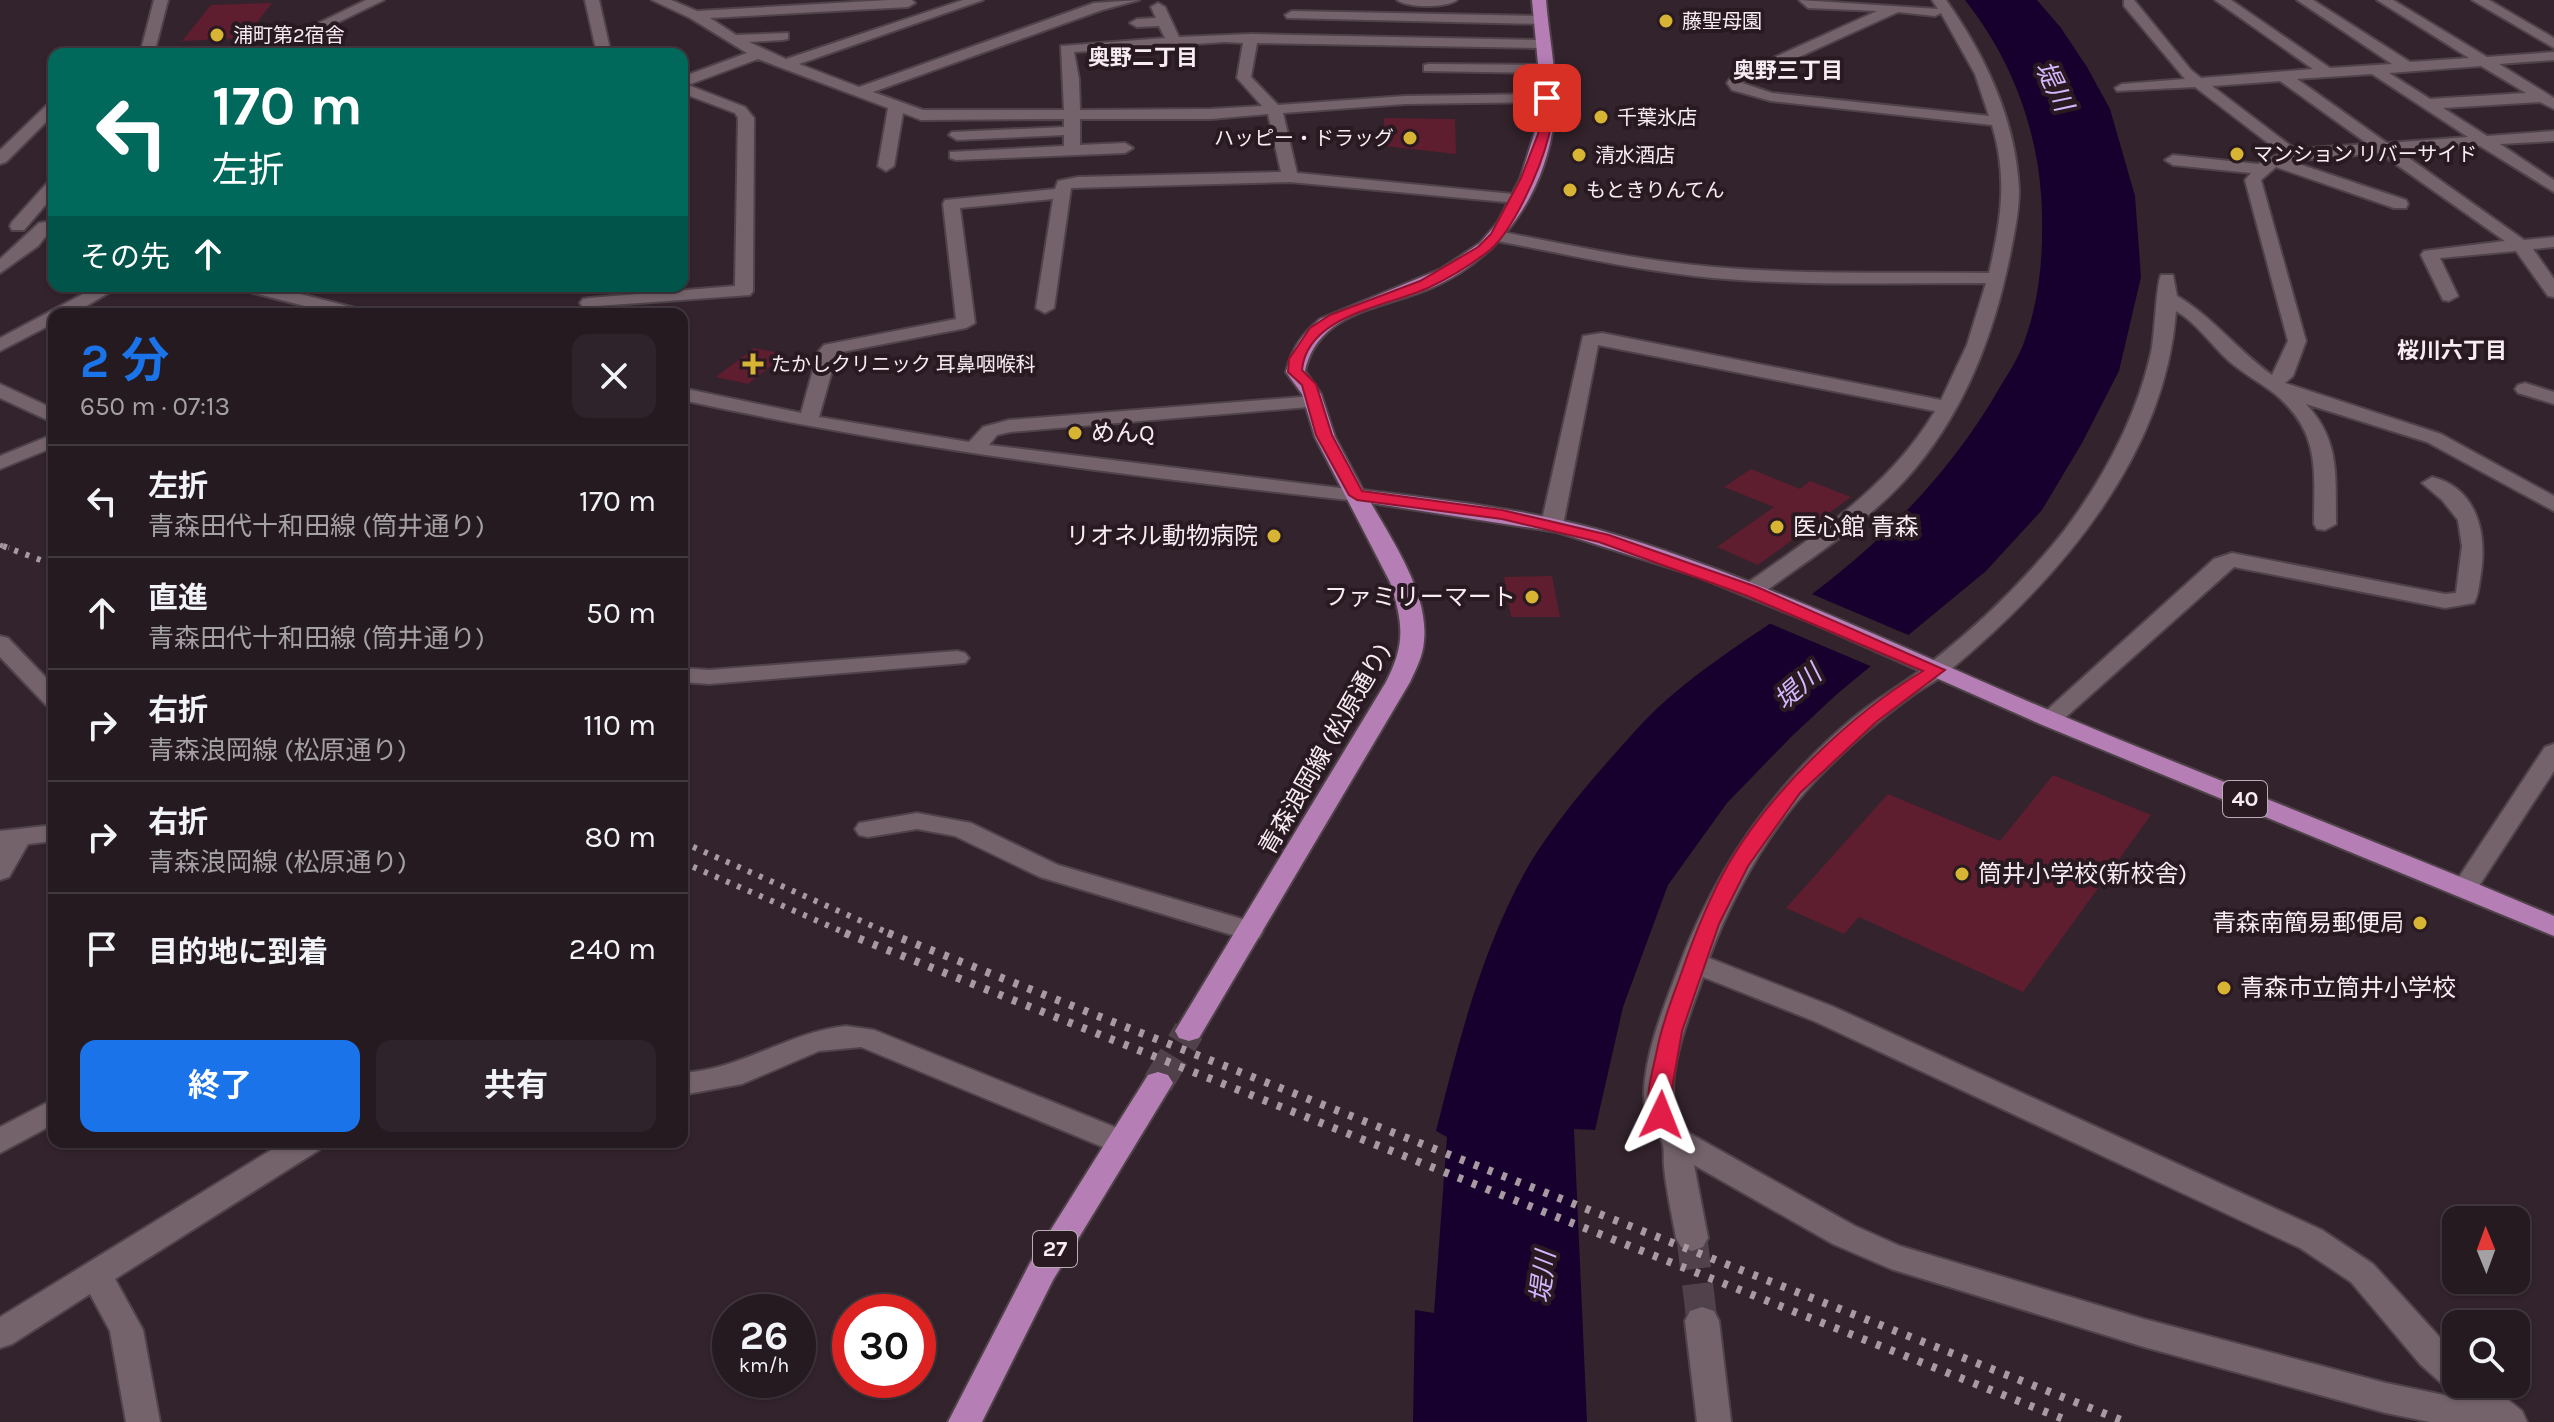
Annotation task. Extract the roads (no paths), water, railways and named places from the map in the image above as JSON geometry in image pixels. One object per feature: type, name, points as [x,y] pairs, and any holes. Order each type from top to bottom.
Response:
[{"type":"main road","name":"青森浪岡線 (松原通り)","points":[[1189,1031],[1398,682],[1411,652],[1413,628],[1408,605],[1357,495],[1324,435],[1309,384],[1295,372],[1296,359],[1315,331],[1335,318],[1425,284],[1483,250],[1497,236],[1544,134],[1547,98],[1539,10]]},
{"type":"main road","name":"40","points":[[1357,495],[1490,513],[1552,525],[1660,557],[1757,593],[2049,719],[2554,927]]},
{"type":"main road","name":"27","points":[[965,1422],[1041,1272],[1158,1083]]},
{"type":"street","points":[[149,48],[161,0]]},
{"type":"street","points":[[275,48],[377,0]]},
{"type":"street","points":[[592,0],[603,48]]},
{"type":"street","points":[[659,0],[695,15],[758,54],[921,115],[1073,123]]},
{"type":"street","points":[[786,64],[976,0]]},
{"type":"street","points":[[1079,0],[1099,6]]},
{"type":"street","points":[[858,92],[1099,6],[1132,0]]},
{"type":"street","points":[[1404,0],[1450,0]]},
{"type":"street","points":[[1757,593],[1897,476],[1923,445],[1971,364],[1997,278],[2010,215],[2006,160],[1997,121],[1975,57],[1937,6],[1896,8],[1808,4],[1806,0]]},
{"type":"street","points":[[2214,0],[2230,0]]},
{"type":"street","points":[[2222,0],[2326,72]]},
{"type":"street","points":[[2304,0],[2406,66]]},
{"type":"street","points":[[2384,0],[2548,101]]},
{"type":"street","points":[[2479,0],[2554,44]]},
{"type":"street","points":[[695,15],[908,3]]},
{"type":"street","points":[[2129,3],[2186,73],[2277,161],[2400,204]]},
{"type":"street","points":[[1896,8],[1734,83],[1745,91],[1771,97],[1997,121]]},
{"type":"street","points":[[1292,15],[1539,10]]},
{"type":"street","points":[[1137,23],[1161,14],[1173,40]]},
{"type":"street","points":[[734,39],[783,36]]},
{"type":"street","points":[[1251,38],[1245,83],[1274,109],[1290,177]]},
{"type":"street","points":[[1072,150],[1072,79],[1066,49],[1173,40],[1251,38],[1542,44]]},
{"type":"street","points":[[688,83],[758,54]]},
{"type":"street","points":[[2122,88],[2554,56]]},
{"type":"street","points":[[1429,68],[1544,69]]},
{"type":"street","points":[[2374,69],[2552,184]]},
{"type":"street","points":[[2285,78],[2521,245],[2554,292]]},
{"type":"street","points":[[588,301],[744,291],[746,118],[740,110],[688,88]]},
{"type":"street","points":[[957,135],[1073,123],[1405,100],[1547,98]]},
{"type":"street","points":[[2428,104],[2548,101]]},
{"type":"street","points":[[886,166],[896,107]]},
{"type":"street","points":[[0,159],[48,112]]},
{"type":"street","points":[[2173,160],[2277,161],[2554,136]]},
{"type":"street","points":[[956,155],[1125,148]]},
{"type":"street","points":[[2277,161],[2253,180],[2297,341],[2277,388]]},
{"type":"street","points":[[1045,308],[1064,184],[1290,177],[1517,198]]},
{"type":"street","points":[[9,225],[48,190]]},
{"type":"street","points":[[808,422],[827,352],[831,349],[966,323],[951,204],[1062,193]]},
{"type":"street","points":[[9,225],[48,226]]},
{"type":"street","points":[[0,268],[48,227]]},
{"type":"street","points":[[1497,236],[1604,257],[1701,271],[1794,276],[1997,278]]},
{"type":"street","points":[[2449,296],[2430,255],[2554,242]]},
{"type":"street","points":[[2325,524],[2324,454],[2320,438],[2308,418],[2277,388],[2238,359],[2168,289],[2161,353],[2134,436],[2088,516],[2048,566],[1992,622],[1929,667],[1793,789],[1739,864],[1714,913],[1671,1031],[1660,1094],[1661,1115],[1678,1141],[1844,1235],[1891,1256],[2144,1333],[2386,1398],[2499,1422]]},
{"type":"street","points":[[69,308],[100,292]]},
{"type":"street","points":[[270,292],[330,308]]},
{"type":"street","points":[[0,345],[48,319]]},
{"type":"street","points":[[1552,525],[1590,340],[1602,339],[1946,407]]},
{"type":"street","points":[[2277,388],[2434,438],[2554,505]]},
{"type":"street","points":[[2525,389],[2554,398]]},
{"type":"street","points":[[0,390],[48,414]]},
{"type":"street","points":[[688,395],[808,422],[974,449],[1357,495]]},
{"type":"street","points":[[974,449],[990,431],[1009,426],[1313,402]]},
{"type":"street","points":[[2,460],[48,442]]},
{"type":"street","points":[[2049,719],[2222,564],[2232,560],[2445,601],[2458,602],[2466,598],[2473,528],[2468,512],[2456,498],[2432,483]]},
{"type":"street","points":[[0,643],[48,694]]},
{"type":"street","points":[[688,675],[709,677],[957,658]]},
{"type":"street","points":[[2464,889],[2554,752]]},
{"type":"street","points":[[868,829],[917,821],[962,829],[1049,871],[1249,931]]},
{"type":"street","points":[[0,871],[9,839],[48,834]]},
{"type":"street","points":[[1694,963],[1824,1014],[2311,1239],[2362,1273],[2442,1363]]},
{"type":"street","points":[[688,1083],[736,1075],[799,1045],[828,1036],[855,1036],[1121,1142]]},
{"type":"street","points":[[0,1141],[48,1113]]},
{"type":"street","points":[[1678,1141],[1679,1166],[1692,1238]]},
{"type":"street","points":[[0,1334],[298,1148]]},
{"type":"street","points":[[96,1275],[126,1330],[143,1422]]},
{"type":"street","points":[[1702,1321],[1714,1422]]},
{"type":"street","points":[[2482,1398],[2510,1422]]},
{"type":"water","name":"堤川","points":[[1965,0],[2037,0],[2061,28],[2110,109],[2135,196],[2141,277],[2119,371],[2082,443],[2042,510],[1986,571],[1837,694],[1791,737],[1727,803],[1668,885],[1623,1007],[1595,1130],[1574,1129],[1587,1422],[1413,1422],[1415,1310],[1434,1313],[1447,1137],[1436,1131],[1485,961],[1512,896],[1529,865],[1580,795],[1656,710],[1700,673],[1843,570],[1918,498],[1963,444],[2023,345],[2033,313],[2041,265],[2042,216],[2036,158],[2022,102],[2011,75],[1998,49]]},
{"type":"tunnel","points":[[1158,1083],[1189,1031]]},
{"type":"tunnel","points":[[1692,1238],[1702,1321]]},
{"type":"railway","points":[[3,546],[9,548]]},
{"type":"railway","points":[[3,546],[48,563]]},
{"type":"railway","points":[[688,845],[892,935]]},
{"type":"railway","points":[[688,865],[850,935]]},
{"type":"railway","points":[[845,933],[850,935]]},
{"type":"railway","points":[[888,933],[892,935]]},
{"type":"railway","points":[[850,935],[2071,1422]]},
{"type":"railway","points":[[892,935],[2126,1422]]},
{"type":"place","name":"藤聖母園","points":[[1666,21]]},
{"type":"place","name":"浦町第2宿舎","points":[[217,35]]},
{"type":"place","name":"千葉氷店","points":[[1601,117]]},
{"type":"place","name":"ハッピー・ドラッグ","points":[[1410,138]]},
{"type":"place","name":"マンション リバーサイド","points":[[2237,154]]},
{"type":"place","name":"清水酒店","points":[[1579,155]]},
{"type":"place","name":"もときりんてん","points":[[1570,190]]},
{"type":"place","name":"たかしクリニック 耳鼻咽喉科","points":[[753,364]]},
{"type":"place","name":"めんQ","points":[[1075,433]]},
{"type":"place","name":"医心館 青森","points":[[1777,527]]},
{"type":"place","name":"リオネル動物病院","points":[[1274,536]]},
{"type":"place","name":"ファミリーマート","points":[[1532,597]]},
{"type":"place","name":"筒井小学校(新校舎)","points":[[1962,874]]},
{"type":"place","name":"青森南簡易郵便局","points":[[2420,923]]},
{"type":"place","name":"青森市立筒井小学校","points":[[2224,988]]},
{"type":"district","name":"奥野二丁目","points":[[1143,58]]},
{"type":"district","name":"奥野三丁目","points":[[1788,71]]},
{"type":"district","name":"桜川六丁目","points":[[2452,351]]}]
